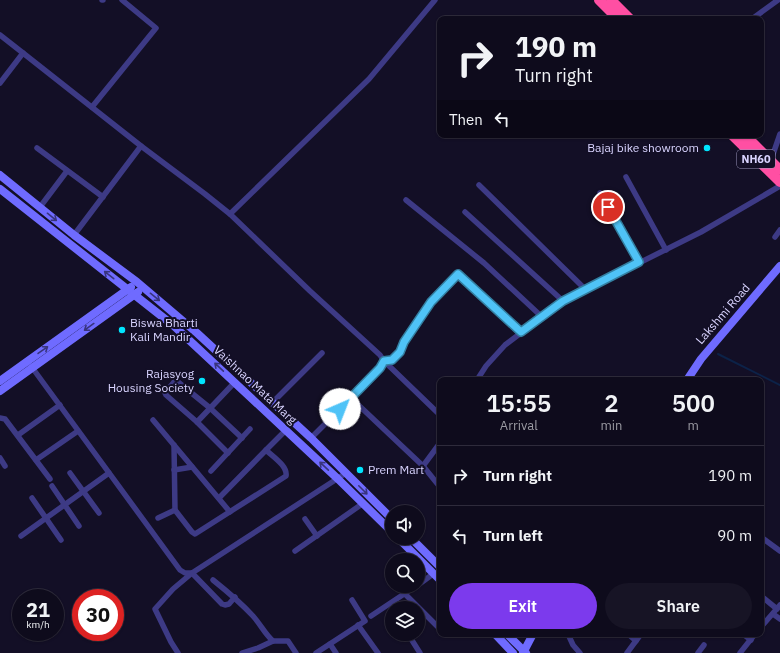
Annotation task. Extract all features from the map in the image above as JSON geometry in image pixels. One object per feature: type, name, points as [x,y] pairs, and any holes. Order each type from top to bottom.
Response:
[{"type":"highway","points":[[599,0],[615,16]]},
{"type":"highway","points":[[611,0],[627,16]]},
{"type":"highway","name":"NH60","points":[[735,138],[780,182]]},
{"type":"highway","name":"NH60","points":[[748,138],[780,170]]},
{"type":"main road","name":"Vaishnao Mata Marg","points":[[0,175],[74,235],[137,282],[197,333],[311,438],[385,511]]},
{"type":"main road","name":"Vaishnao Mata Marg","points":[[0,189],[174,326],[338,479],[385,525]]},
{"type":"main road","name":"Lakshmi Road","points":[[689,377],[701,359],[780,266]]},
{"type":"main road","points":[[0,391],[131,292],[137,282]]},
{"type":"main road","points":[[0,381],[27,361],[131,292],[144,288]]},
{"type":"main road","points":[[405,545],[437,577]]},
{"type":"main road","points":[[418,545],[437,564]]},
{"type":"main road","points":[[498,637],[512,653],[524,650],[531,637]]},
{"type":"main road","points":[[510,637],[524,650]]},
{"type":"street","points":[[92,107],[156,28],[122,0]]},
{"type":"street","points":[[230,214],[369,79],[435,0]]},
{"type":"street","points":[[756,16],[778,0]]},
{"type":"street","points":[[0,35],[230,214],[310,291],[373,348],[384,361],[437,413]]},
{"type":"street","points":[[0,83],[23,52]]},
{"type":"street","points":[[771,160],[780,134]]},
{"type":"street","points":[[74,235],[141,146]]},
{"type":"street","points":[[37,148],[103,197]]},
{"type":"street","points":[[40,207],[67,171]]},
{"type":"street","points":[[626,177],[666,250]]},
{"type":"street","points":[[479,185],[585,289]]},
{"type":"street","points":[[479,377],[495,354],[541,316],[563,301],[639,262],[666,250],[728,217],[780,186]]},
{"type":"street","points":[[600,193],[639,262]]},
{"type":"street","points":[[406,200],[484,263],[541,316]]},
{"type":"street","points":[[465,212],[563,301]]},
{"type":"street","points":[[775,237],[780,230]]},
{"type":"street","points":[[384,361],[392,360],[400,352],[404,342],[431,302],[458,274],[521,332]]},
{"type":"street","points":[[273,402],[322,353]]},
{"type":"street","points":[[27,361],[180,570],[184,573],[192,573],[222,604],[228,604],[234,597]]},
{"type":"street","points":[[311,438],[380,368],[384,361]]},
{"type":"street","points":[[228,453],[165,393],[174,382],[176,380],[210,408],[242,438]]},
{"type":"street","points":[[197,422],[234,382]]},
{"type":"street","points":[[351,398],[422,466],[437,484]]},
{"type":"street","points":[[18,435],[60,405]]},
{"type":"street","points":[[0,418],[5,419],[50,479]]},
{"type":"street","points":[[153,420],[230,512]]},
{"type":"street","points":[[211,471],[250,429]]},
{"type":"street","points":[[36,460],[78,431]]},
{"type":"street","points":[[218,498],[285,431]]},
{"type":"street","points":[[174,446],[175,510],[195,534],[286,476],[287,472],[284,468],[266,450]]},
{"type":"street","points":[[422,466],[437,446]]},
{"type":"street","points":[[0,458],[5,466]]},
{"type":"street","points":[[174,470],[192,467]]},
{"type":"street","points":[[70,473],[99,513]]},
{"type":"street","points":[[21,536],[109,473]]},
{"type":"street","points":[[178,653],[155,609],[173,589],[192,573],[346,473]]},
{"type":"street","points":[[52,486],[80,526]]},
{"type":"street","points":[[32,498],[61,540]]},
{"type":"street","points":[[295,551],[362,504]]},
{"type":"street","points":[[158,518],[175,510]]},
{"type":"street","points":[[305,519],[316,536]]},
{"type":"street","points":[[764,540],[780,551]]},
{"type":"street","points":[[425,580],[433,574]]},
{"type":"street","points":[[213,580],[234,597],[255,618],[266,635],[273,641]]},
{"type":"street","points":[[397,601],[405,594],[437,626]]},
{"type":"street","points":[[764,599],[776,609],[780,619]]},
{"type":"street","points":[[316,653],[365,621],[352,600]]},
{"type":"street","points":[[764,624],[776,609]]},
{"type":"street","points":[[371,616],[385,610]]},
{"type":"street","points":[[358,625],[378,653]]},
{"type":"street","points":[[569,637],[573,645],[580,653]]},
{"type":"street","points":[[631,637],[636,641]]},
{"type":"street","points":[[627,653],[639,637]]},
{"type":"street","points":[[747,637],[751,640]]},
{"type":"street","points":[[740,653],[753,637]]},
{"type":"street","points":[[242,653],[273,641],[288,641],[296,653]]},
{"type":"street","points":[[412,641],[420,653]]},
{"type":"street","points":[[330,644],[336,653]]},
{"type":"street","points":[[698,653],[704,645]]},
{"type":"waterway","points":[[718,354],[780,385]]},
{"type":"place","name":"Bajaj bike showroom","points":[[707,148]]},
{"type":"place","name":"Biswa Bharti Kali Mandir","points":[[122,330]]},
{"type":"place","name":"Rajasyog Housing Society","points":[[202,381]]},
{"type":"place","name":"Prem Mart","points":[[360,470]]},
{"type":"route","points":[[340,409],[380,368],[384,361],[392,360],[396,357],[404,342],[431,302],[458,274],[521,332],[563,301],[639,262],[608,207]]}]
